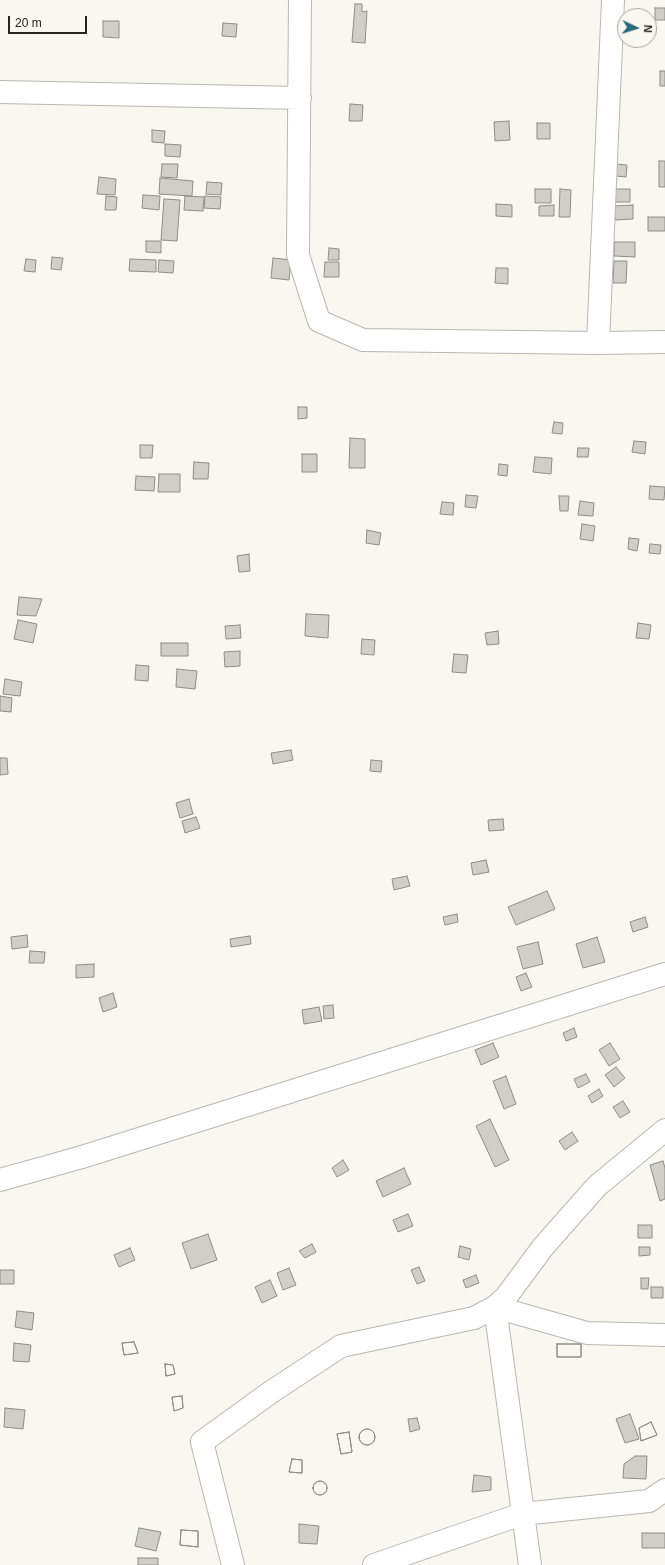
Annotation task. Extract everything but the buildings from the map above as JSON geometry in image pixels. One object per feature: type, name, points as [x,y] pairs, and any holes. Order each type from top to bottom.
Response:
[{"type":"street","points":[[300,0],[298,255],[319,321],[363,340],[598,343],[665,342]]},
{"type":"street","points":[[598,343],[613,0]]},
{"type":"street","points":[[0,92],[300,98]]},
{"type":"street","points":[[0,1180],[82,1157],[665,974]]},
{"type":"street","points":[[233,1565],[202,1442],[270,1392],[341,1346],[474,1318],[495,1307],[506,1297],[543,1247],[597,1186],[665,1130]]},
{"type":"street","points":[[495,1307],[587,1333],[665,1335]]},
{"type":"street","points":[[495,1307],[530,1565]]},
{"type":"street","points":[[374,1565],[522,1514],[649,1501],[665,1490]]}]
